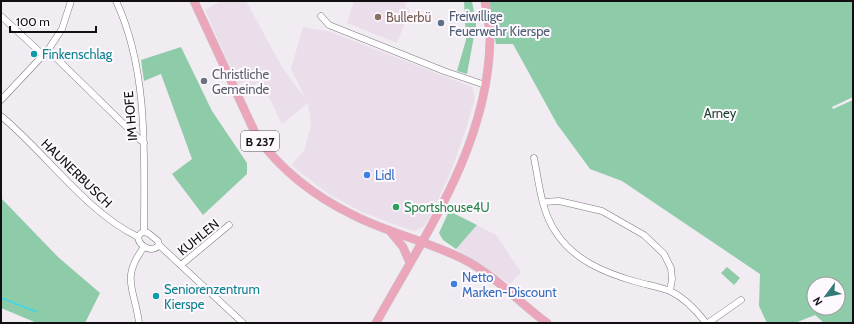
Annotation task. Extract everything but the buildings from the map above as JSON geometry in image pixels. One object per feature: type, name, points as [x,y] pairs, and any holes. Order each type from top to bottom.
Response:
[{"type":"main road","name":"B 237","points":[[194,1],[257,137],[265,148],[290,173],[322,198],[353,216],[422,242],[464,260],[481,270],[547,323]]},
{"type":"main road","points":[[376,323],[446,199],[460,171],[477,122],[485,85],[490,39],[485,1]]},
{"type":"main road","points":[[388,229],[403,247],[410,262]]},
{"type":"street","points":[[1,100],[45,52],[62,29],[71,1]]},
{"type":"street","name":"IM HOFE","points":[[116,1],[124,18],[132,42],[137,70],[144,143],[144,232]]},
{"type":"street","points":[[1,16],[45,52],[144,143]]},
{"type":"street","points":[[321,16],[328,25],[444,71],[485,85]]},
{"type":"street","name":"HAUNERBUSCH","points":[[2,119],[93,206],[130,233],[138,236]]},
{"type":"street","points":[[534,158],[547,213],[554,230],[566,247],[592,266],[631,280],[670,291],[694,307],[707,323],[741,300]]},
{"type":"street","points":[[544,202],[559,201],[602,211],[644,235],[664,254],[671,268],[672,279],[670,291]]},
{"type":"street","name":"KUHLEN","points":[[181,265],[229,225]]},
{"type":"street","points":[[159,245],[152,250],[144,246],[139,240],[138,236],[144,232],[154,237],[158,241],[159,245],[244,323]]},
{"type":"street","points":[[139,323],[130,279],[134,264],[144,246]]},
{"type":"shaded area","points":[[221,1],[246,1],[282,67],[306,100],[291,69],[303,27],[328,31],[472,87],[475,98],[465,132],[450,174],[430,217],[424,226],[415,231],[362,212],[330,195],[291,165],[304,151],[311,126],[308,103],[282,124],[261,81],[251,87],[248,80],[238,85],[205,10]]},
{"type":"shaded area","name":"Bullerbü","points":[[354,1],[406,1],[405,7],[410,10],[397,43],[347,23]]},
{"type":"shaded area","points":[[477,225],[496,235],[521,272],[510,284],[456,249]]},
{"type":"green space","points":[[464,1],[472,1],[476,25],[467,74],[457,71],[466,40]]},
{"type":"green space","name":"Arney","points":[[488,1],[853,1],[853,97],[832,107],[833,109],[853,100],[853,323],[824,323],[816,316],[846,316],[846,276],[806,276],[806,316],[812,316],[795,323],[767,323],[759,306],[760,274],[622,181],[590,169],[557,124],[513,44],[496,44]]},
{"type":"green space","points":[[181,47],[212,111],[247,163],[247,174],[203,215],[172,174],[192,159],[161,74],[144,81],[141,60]]},
{"type":"green space","points":[[1,198],[58,257],[100,293],[85,323],[37,323],[1,308]]},
{"type":"green space","points":[[449,211],[477,225],[456,249],[443,240],[439,233]]},
{"type":"green space","points":[[727,267],[740,278],[734,285],[721,273]]},
{"type":"waterway","points":[[1,298],[37,312]]},
{"type":"place","name":"Bullerbü","points":[[378,17]]},
{"type":"place","name":"Freiwillige Feuerwehr Kierspe","points":[[441,23]]},
{"type":"place","name":"Finkenschlag","points":[[34,54]]},
{"type":"place","name":"Christliche Gemeinde","points":[[204,81]]},
{"type":"place","name":"Lidl","points":[[367,175]]},
{"type":"place","name":"Sportshouse4U","points":[[396,207]]},
{"type":"place","name":"Netto Marken-Discount","points":[[454,284]]},
{"type":"place","name":"Seniorenzentrum Kierspe","points":[[156,296]]}]
